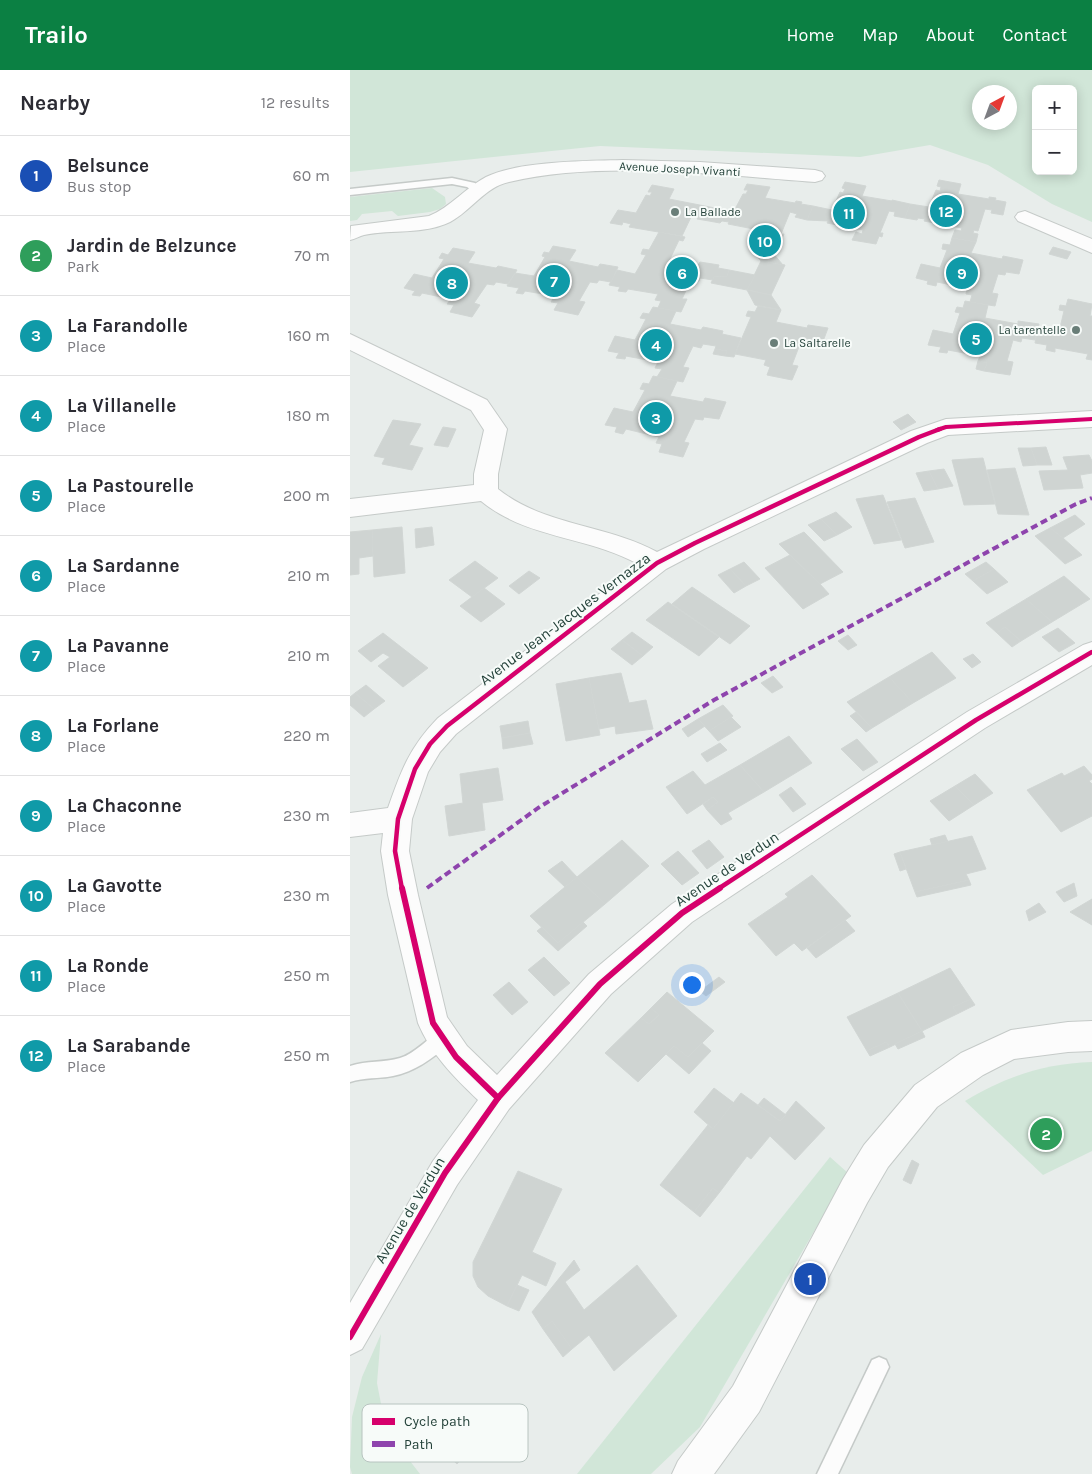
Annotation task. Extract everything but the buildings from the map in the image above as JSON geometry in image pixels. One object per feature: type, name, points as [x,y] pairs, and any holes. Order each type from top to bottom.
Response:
[{"type":"street","name":"Avenue Joseph Vivanti","points":[[350,234],[358,230],[427,222],[443,217],[477,191],[505,176],[568,168],[635,165],[815,176]]},
{"type":"street","points":[[1025,217],[1092,247]]},
{"type":"street","points":[[350,341],[479,405],[496,429],[486,474],[486,492],[497,503],[510,511],[640,553],[657,563]]},
{"type":"street","name":"Avenue Jean-Jacques Vernazza","points":[[498,1098],[456,1057],[442,1039],[433,1023],[403,894],[395,851],[398,819],[415,769],[430,744],[448,726],[549,645],[657,563],[695,543],[919,437],[946,427],[1092,419]]},
{"type":"street","points":[[350,508],[486,492]]},
{"type":"street","name":"Avenue de Verdun","points":[[350,1337],[445,1173],[498,1098],[600,984],[682,913],[976,720],[1092,652]]},
{"type":"street","points":[[350,825],[398,819]]},
{"type":"street","points":[[691,1474],[746,1398],[876,1156],[926,1096],[972,1064],[1011,1045],[1068,1037],[1092,1036]]},
{"type":"lane","points":[[350,192],[452,181],[471,185],[477,191]]},
{"type":"lane","points":[[350,1074],[364,1068],[393,1068],[410,1062],[442,1039]]},
{"type":"lane","points":[[826,1474],[879,1367]]},
{"type":"green space","points":[[350,70],[1092,70],[1092,222],[1052,204],[988,165],[930,145],[860,157],[600,146],[350,172]]},
{"type":"green space","points":[[432,188],[445,197],[446,204],[440,209],[398,216],[392,211],[362,214],[357,220],[350,221],[350,197]]},
{"type":"green space","points":[[1092,1062],[1092,1151],[1043,1175],[965,1101],[1011,1078],[1026,1073],[1057,1065]]},
{"type":"green space","points":[[830,1157],[848,1173],[700,1427],[651,1474],[577,1474]]},
{"type":"green space","points":[[381,1334],[377,1383],[381,1404],[362,1404],[362,1462],[411,1462],[420,1474],[352,1474],[350,1467],[352,1417],[362,1377]]},
{"type":"marked path","points":[[427,888],[538,808],[714,700],[1076,504],[1092,498]]},
{"type":"cycle path","points":[[498,1098],[456,1057],[433,1023],[403,895],[395,851],[398,819],[415,769],[430,744],[447,726],[657,563],[695,543],[919,437],[946,427],[1092,419]]},
{"type":"cycle path","points":[[350,1337],[445,1173],[498,1098],[600,984],[682,913],[976,720],[1092,652]]},
{"type":"place","name":"La Sarabande","points":[[946,211]]},
{"type":"place","name":"La Ballade","points":[[675,212]]},
{"type":"place","name":"La Ronde","points":[[849,213]]},
{"type":"place","name":"La Gavotte","points":[[765,241]]},
{"type":"place","name":"La Sardanne","points":[[682,273]]},
{"type":"place","name":"La Chaconne","points":[[962,273]]},
{"type":"place","name":"La Pavanne","points":[[554,281]]},
{"type":"place","name":"La Forlane","points":[[452,283]]},
{"type":"place","name":"La tarentelle","points":[[1076,330]]},
{"type":"place","name":"La Pastourelle","points":[[976,339]]},
{"type":"place","name":"La Saltarelle","points":[[774,343]]},
{"type":"place","name":"La Villanelle","points":[[656,345]]},
{"type":"place","name":"La Farandolle","points":[[656,418]]},
{"type":"place","name":"Jardin de Belzunce","points":[[1046,1134]]},
{"type":"place","name":"Belsunce","points":[[810,1279]]}]
